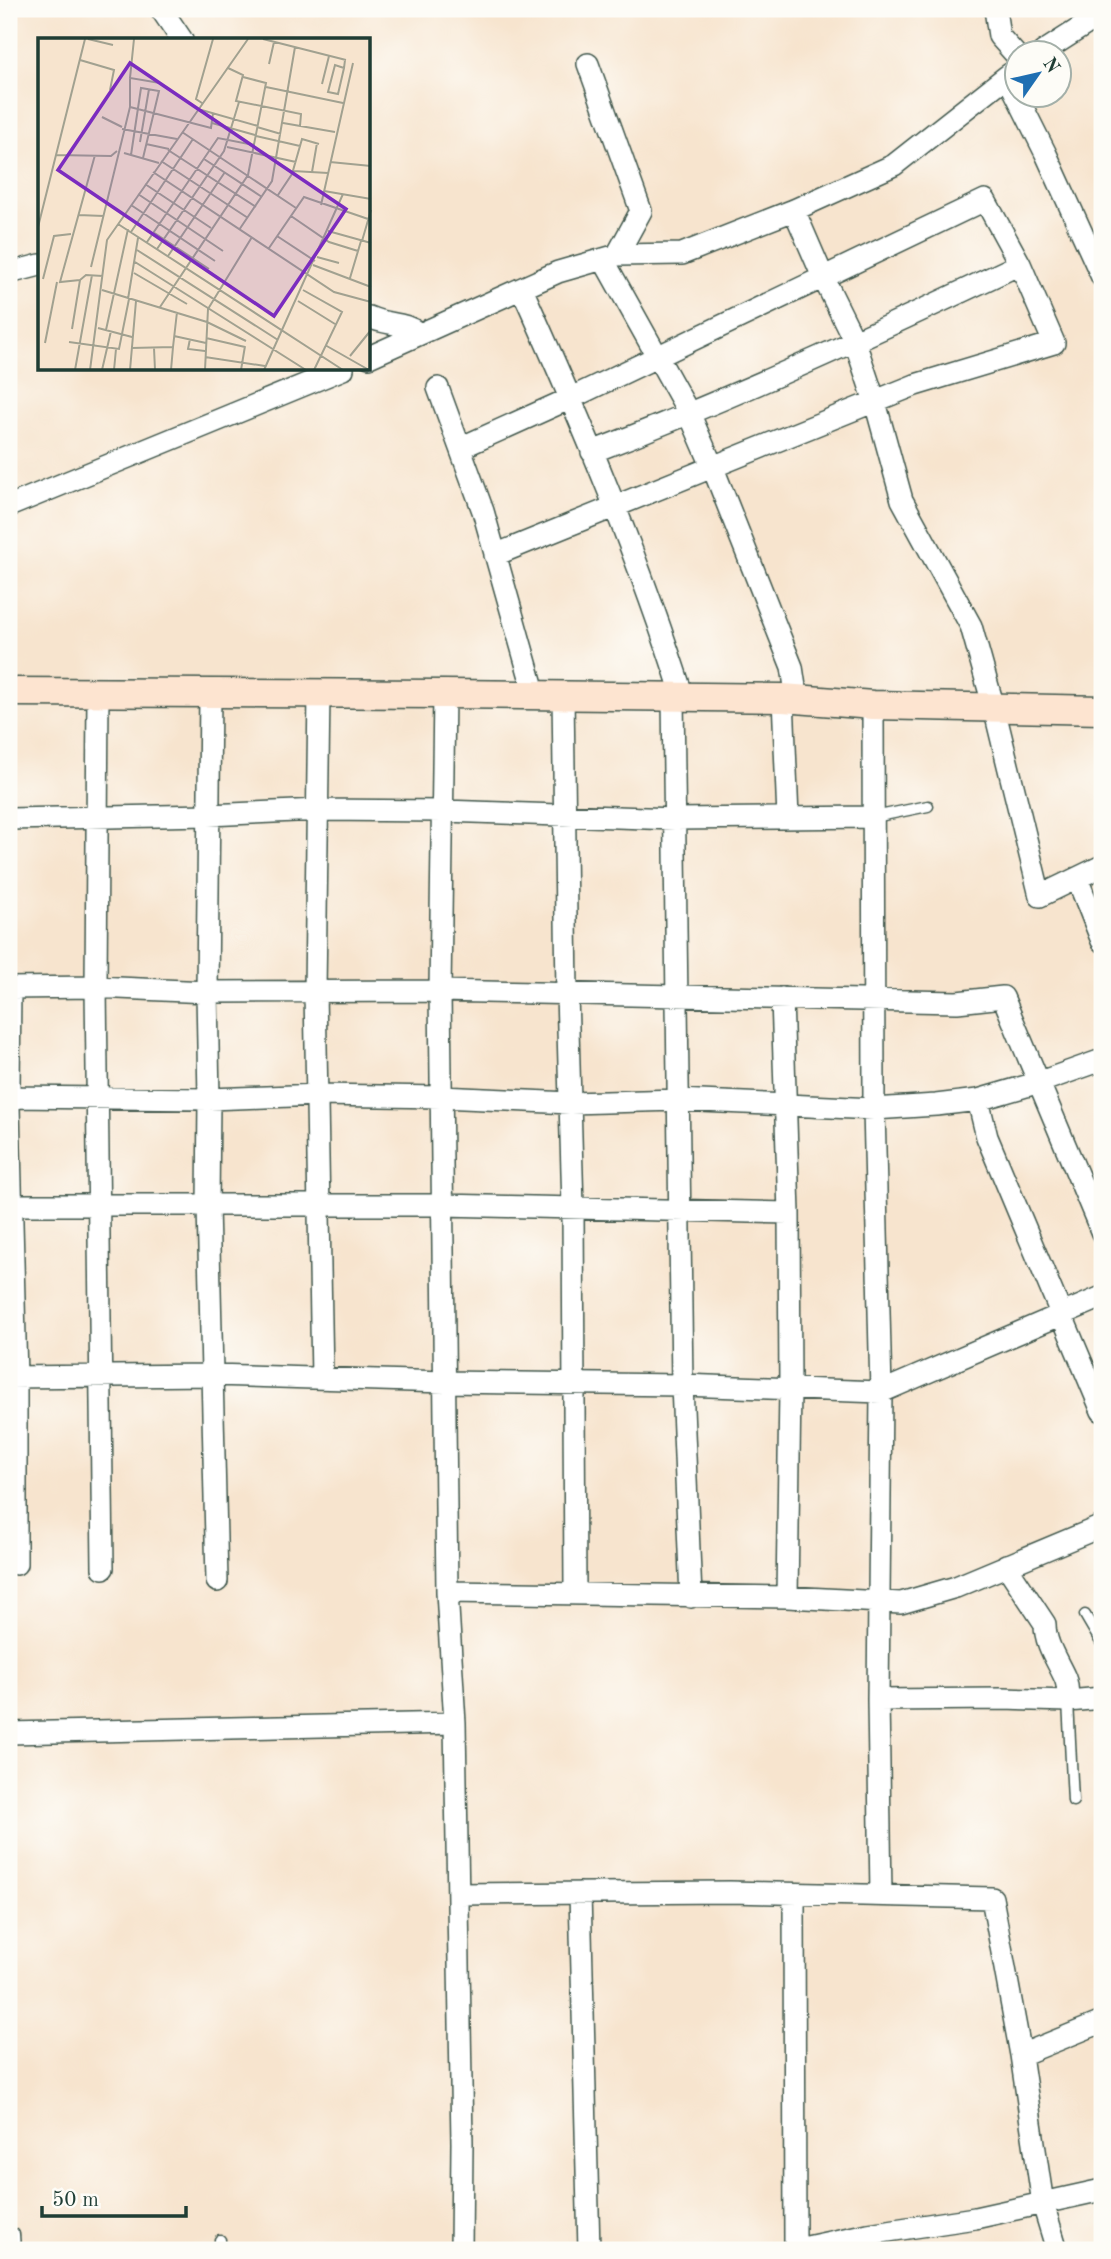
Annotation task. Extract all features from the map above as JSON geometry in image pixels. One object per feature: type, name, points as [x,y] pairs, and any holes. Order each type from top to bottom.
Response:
[{"type":"street","points":[[161,9],[180,38]]},
{"type":"street","points":[[995,9],[999,36],[1002,39]]},
{"type":"street","points":[[1065,38],[1102,14]]},
{"type":"street","points":[[588,64],[641,211],[610,257]]},
{"type":"street","points":[[371,356],[558,272],[610,257],[682,254],[794,210],[894,165],[1002,81]]},
{"type":"street","points":[[1027,108],[1102,277]]},
{"type":"street","points":[[460,448],[571,398],[985,200],[1020,264],[1054,343],[915,385],[495,555]]},
{"type":"street","points":[[794,210],[823,278],[855,342],[902,500],[971,626],[1040,896],[1102,866]]},
{"type":"street","points":[[610,257],[656,357],[690,415],[792,667],[788,818]]},
{"type":"street","points":[[592,452],[690,415],[855,342],[1020,264]]},
{"type":"street","points":[[9,273],[38,266]]},
{"type":"street","points":[[522,289],[571,398],[660,625],[678,697],[675,820],[682,1385],[691,1597]]},
{"type":"street","points":[[371,318],[380,322],[408,325],[420,334]]},
{"type":"street","points":[[9,506],[337,371]]},
{"type":"street","points":[[438,388],[483,511],[495,555],[549,695],[564,816],[573,1208],[575,1594]]},
{"type":"street","points":[[9,692],[678,697],[1102,710]]},
{"type":"street","points":[[98,692],[96,988],[103,1568]]},
{"type":"street","points":[[210,693],[208,1206],[216,1581]]},
{"type":"street","points":[[319,693],[315,991],[322,1378]]},
{"type":"street","points":[[444,694],[441,1097],[447,1592],[455,1723],[463,2143],[461,2250]]},
{"type":"street","points":[[873,705],[874,1109],[881,1392],[878,1700],[880,1895]]},
{"type":"street","points":[[9,819],[318,810],[443,811],[675,820],[874,817]]},
{"type":"street","points":[[1077,878],[1102,941]]},
{"type":"street","points":[[9,1088],[10,988],[207,992],[440,990],[957,1002],[1003,998],[1102,1233]]},
{"type":"street","points":[[782,998],[789,1213],[787,1597]]},
{"type":"street","points":[[9,1097],[209,1099],[318,1095],[441,1097],[570,1104],[678,1100],[874,1109],[978,1100],[1102,1060]]},
{"type":"street","points":[[978,1100],[987,1137],[1102,1411]]},
{"type":"street","points":[[9,1107],[16,1564]]},
{"type":"street","points":[[10,1205],[443,1205],[789,1213]]},
{"type":"street","points":[[12,1377],[213,1375],[881,1392],[1102,1297]]},
{"type":"street","points":[[447,1592],[787,1597],[901,1603],[956,1587],[1102,1526]]},
{"type":"street","points":[[1006,1566],[1045,1624],[1051,1651],[1067,1681],[1068,1701]]},
{"type":"street","points":[[878,1700],[1068,1701],[1102,1698]]},
{"type":"street","points":[[9,1733],[455,1723]]},
{"type":"street","points":[[580,1893],[589,2250]]},
{"type":"street","points":[[458,1894],[794,1894],[992,1898],[1021,2055],[1043,2204],[1057,2250]]},
{"type":"street","points":[[794,1894],[794,2250],[871,2242],[1102,2190]]},
{"type":"street","points":[[1021,2055],[1102,2022]]},
{"type":"lane","points":[[874,817],[928,806]]},
{"type":"lane","points":[[1085,1615],[1102,1644]]},
{"type":"lane","points":[[1068,1701],[1073,1801]]},
{"type":"lane","points":[[14,2234],[15,2250]]}]
